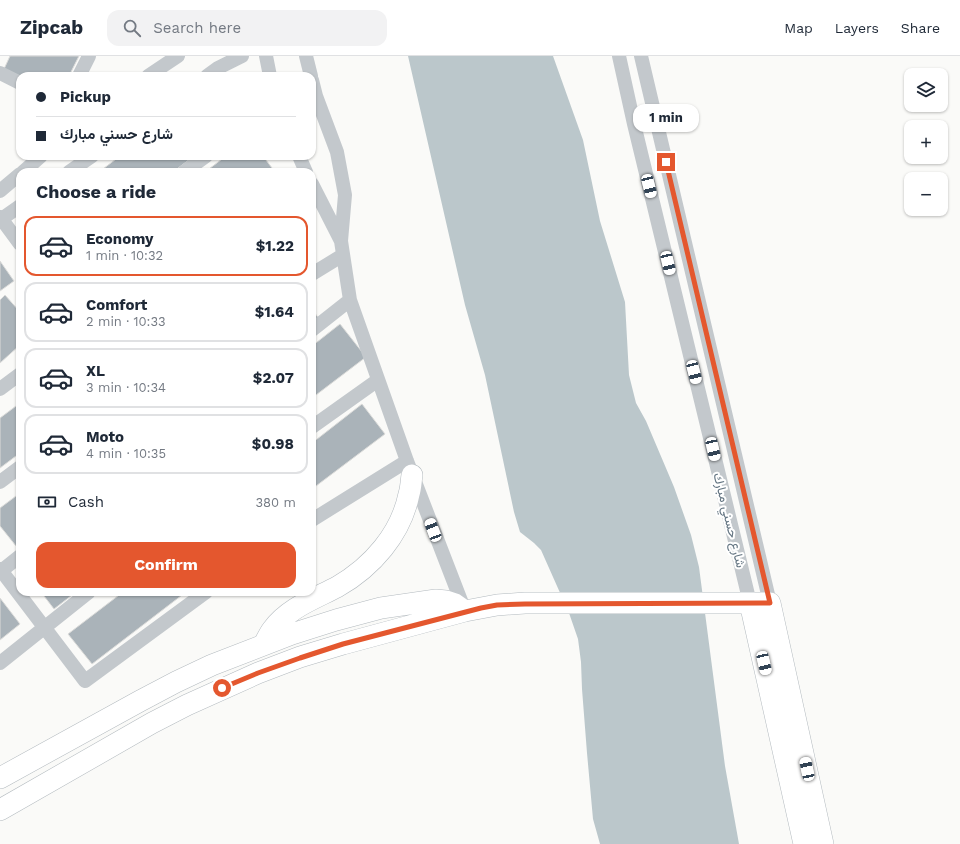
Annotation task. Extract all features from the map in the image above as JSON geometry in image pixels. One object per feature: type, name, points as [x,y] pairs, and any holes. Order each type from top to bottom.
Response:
[{"type":"main road","points":[[264,644],[271,631],[280,621],[307,601],[335,588],[361,571],[385,546],[398,525],[409,495],[409,468]]},
{"type":"main road","points":[[0,778],[176,682],[212,665],[264,644],[336,620],[381,608],[436,600],[454,604],[465,611]]},
{"type":"main road","name":"شارع حسني مبارك","points":[[750,603],[804,844]]},
{"type":"main road","points":[[0,810],[152,723],[229,685],[258,673],[343,644],[465,611],[497,605],[525,604],[770,603]]},
{"type":"main road","name":"شارع حسني مبارك","points":[[770,603],[823,844]]},
{"type":"street","points":[[81,72],[89,56]]},
{"type":"street","points":[[154,72],[178,56]]},
{"type":"street","points":[[212,72],[242,56]]},
{"type":"street","points":[[266,56],[269,72]]},
{"type":"street","points":[[306,56],[310,72]]},
{"type":"street","name":"شارع حسني مبارك","points":[[619,56],[750,603]]},
{"type":"street","name":"شارع حسني مبارك","points":[[641,56],[770,603]]},
{"type":"street","points":[[0,74],[16,82]]},
{"type":"street","points":[[316,96],[339,159],[345,195],[341,241],[350,300],[409,468],[465,611]]},
{"type":"street","points":[[27,168],[36,160]]},
{"type":"street","points":[[74,168],[86,160]]},
{"type":"street","points":[[190,168],[200,160]]},
{"type":"street","points":[[0,191],[16,177]]},
{"type":"street","points":[[316,192],[341,241]]},
{"type":"street","points":[[16,208],[0,218],[16,239]]},
{"type":"street","points":[[316,272],[343,255]]},
{"type":"street","points":[[316,327],[350,300]]},
{"type":"street","points":[[0,389],[16,377]]},
{"type":"street","points":[[316,424],[378,380]]},
{"type":"street","points":[[316,518],[409,468]]},
{"type":"street","points":[[0,482],[16,470]]},
{"type":"street","points":[[16,559],[0,571],[16,591]]},
{"type":"street","points":[[20,596],[85,681],[201,596]]},
{"type":"street","points":[[0,663],[84,596]]},
{"type":"shaded area","points":[[408,56],[553,56],[583,140],[600,221],[625,302],[629,375],[636,403],[646,421],[674,487],[691,535],[699,567],[725,766],[739,844],[600,844],[593,819],[578,639],[569,613],[541,550],[520,532],[514,512],[485,375],[465,305]]},
{"type":"building","points":[[10,56],[79,56],[71,72],[16,72],[16,74],[4,69]]},
{"type":"building","points":[[115,160],[189,160],[178,168],[104,168]]},
{"type":"building","points":[[221,160],[266,160],[272,168],[210,168]]},
{"type":"building","points":[[0,261],[14,281],[0,291]]},
{"type":"building","points":[[5,295],[16,307],[16,349],[0,363],[0,300]]},
{"type":"building","points":[[316,315],[319,319],[316,322]]},
{"type":"building","points":[[340,324],[366,357],[316,395],[316,343]]},
{"type":"building","points":[[362,404],[385,434],[316,486],[316,440]]},
{"type":"building","points":[[16,406],[16,456],[0,468],[0,418]]},
{"type":"building","points":[[16,496],[16,546],[0,526],[0,508]]},
{"type":"building","points":[[44,596],[71,596],[54,609]]},
{"type":"building","points":[[118,596],[181,596],[92,664],[68,634]]},
{"type":"building","points":[[0,598],[20,624],[0,640]]},
{"type":"route","points":[[222,688],[258,673],[343,644],[465,611],[497,605],[770,603],[666,162]]}]
